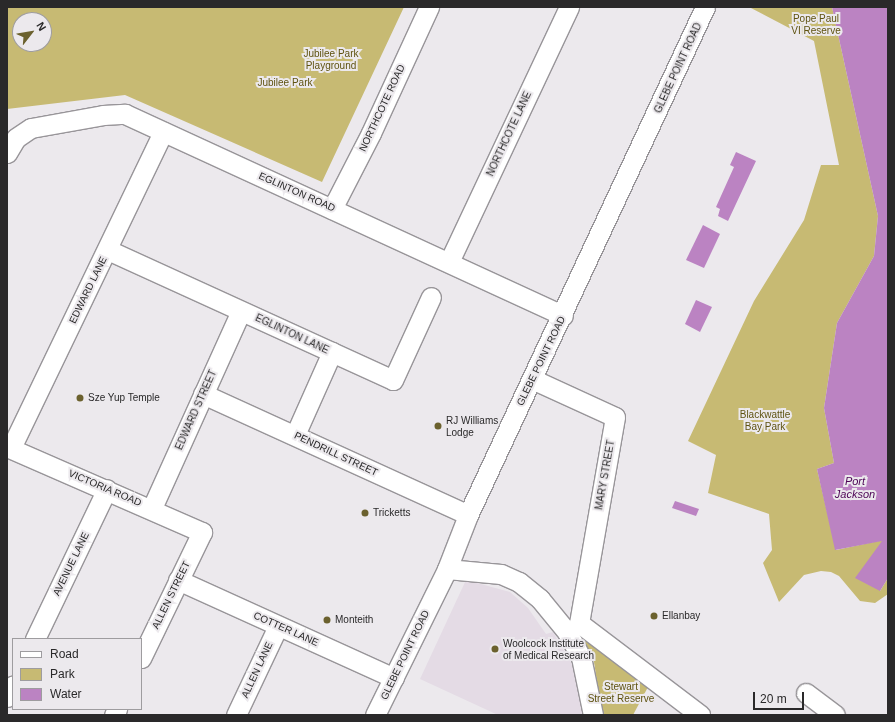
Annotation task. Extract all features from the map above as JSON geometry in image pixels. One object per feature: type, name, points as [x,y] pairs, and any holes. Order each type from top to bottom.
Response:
[{"type":"street","name":"NORTHCOTE ROAD","points":[[332,208],[371,133],[429,7]]},
{"type":"street","name":"NORTHCOTE LANE","points":[[449,262],[569,7]]},
{"type":"street","name":"GLEBE POINT ROAD","points":[[375,715],[447,569],[468,515],[564,315],[706,7]]},
{"type":"street","name":"EGLINTON ROAD","points":[[7,153],[23,132],[40,126],[115,114],[125,114],[564,315]]},
{"type":"street","name":"EDWARD LANE","points":[[9,447],[108,250],[163,132]]},
{"type":"street","name":"EGLINTON LANE","points":[[108,250],[393,380],[431,297]]},
{"type":"street","name":"EDWARD STREET","points":[[152,508],[241,311]]},
{"type":"street","points":[[295,436],[332,352]]},
{"type":"street","name":"MARY STREET","points":[[532,379],[615,417],[573,627]]},
{"type":"street","name":"PENDRILL STREET","points":[[203,394],[468,515]]},
{"type":"street","name":"VICTORIA ROAD","points":[[9,447],[152,508],[202,532]]},
{"type":"street","name":"AVENUE LANE","points":[[35,638],[107,490]]},
{"type":"street","name":"ALLEN STREET","points":[[142,656],[202,532]]},
{"type":"street","points":[[447,569],[491,571],[512,578],[573,627],[700,715]]},
{"type":"street","name":"COTTER LANE","points":[[178,580],[394,678]]},
{"type":"street","name":"ALLEN LANE","points":[[236,715],[278,626]]},
{"type":"street","points":[[573,627],[586,670],[593,715]]},
{"type":"street","points":[[7,697],[12,687]]},
{"type":"street","points":[[806,693],[835,715]]},
{"type":"shaded area","name":"Woolcock Institute of Medical Research","points":[[466,580],[510,592],[528,608],[546,634],[553,632],[573,666],[579,683],[583,715],[498,715],[420,679]]},
{"type":"green space","name":"Jubilee Park","points":[[7,7],[404,7],[322,182],[125,95],[7,109]]},
{"type":"green space","name":"Blackwattle Bay Park","points":[[749,7],[832,7],[878,216],[874,256],[837,323],[824,408],[834,463],[817,469],[836,550],[883,540],[880,591],[888,578],[888,594],[875,603],[860,601],[839,576],[831,572],[821,571],[804,575],[779,602],[763,563],[772,550],[769,514],[708,493],[716,455],[688,441],[754,301],[804,220],[821,165],[839,165],[814,41]]},
{"type":"green space","name":"Stewart Street Reserve","points":[[586,635],[648,687],[633,715],[602,715],[594,662],[582,640]]},
{"type":"water","name":"Port Jackson","points":[[832,7],[888,7],[888,578],[880,591],[855,578],[882,541],[835,550],[817,469],[834,463],[824,408],[837,323],[874,256],[878,216]]},
{"type":"water","points":[[736,152],[756,161],[728,221],[718,216],[720,209],[716,207],[734,167],[730,165]]},
{"type":"water","points":[[703,225],[720,234],[704,268],[686,260]]},
{"type":"water","points":[[696,300],[712,307],[700,332],[685,324]]},
{"type":"water","points":[[675,501],[699,509],[696,516],[672,508]]},
{"type":"place","name":"Sze Yup Temple","points":[[80,398]]},
{"type":"place","name":"RJ Williams Lodge","points":[[438,426]]},
{"type":"place","name":"Tricketts","points":[[365,513]]},
{"type":"place","name":"Ellanbay","points":[[654,616]]},
{"type":"place","name":"Monteith","points":[[327,620]]},
{"type":"place","name":"Woolcock Institute of Medical Research","points":[[495,649]]},
{"type":"park label","name":"Pope Paul VI Reserve","points":[[816,24]]},
{"type":"park label","name":"Jubilee Park Playground","points":[[331,58]]}]
